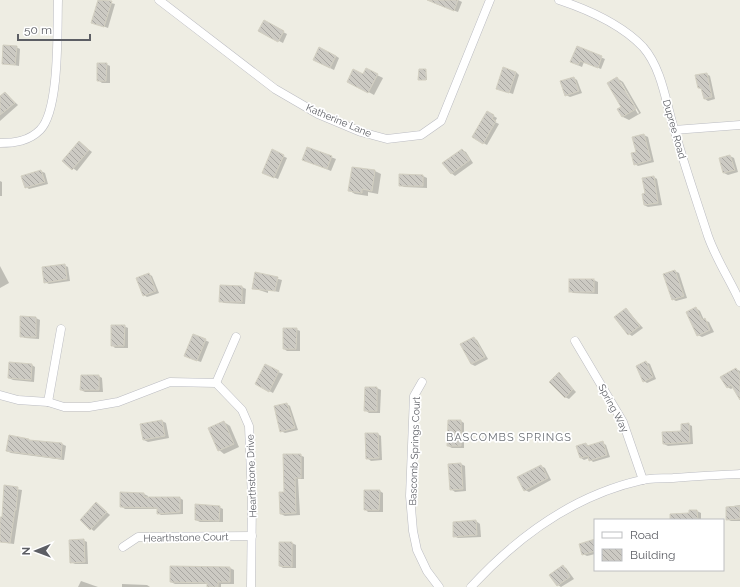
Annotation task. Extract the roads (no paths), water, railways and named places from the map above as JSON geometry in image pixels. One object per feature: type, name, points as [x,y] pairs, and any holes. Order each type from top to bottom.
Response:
[{"type":"street","points":[[0,143],[11,143],[29,139],[41,130],[49,113],[56,69],[58,0]]},
{"type":"street","name":"Katherine Lane","points":[[159,0],[274,89],[318,114],[361,132],[387,139],[421,135],[441,121],[490,0]]},
{"type":"street","name":"Dupree Road","points":[[559,0],[580,7],[623,30],[644,48],[654,66],[668,101],[674,130],[709,238],[740,302]]},
{"type":"street","points":[[674,130],[740,125]]},
{"type":"street","points":[[48,402],[61,328]]},
{"type":"street","points":[[0,395],[18,400],[48,402],[64,407],[89,408],[118,402],[170,382],[216,383],[236,337]]},
{"type":"street","name":"Spring Way","points":[[575,341],[624,422],[643,480]]},
{"type":"street","name":"Bascomb Springs Court","points":[[422,382],[414,396],[410,496],[416,550],[427,571],[438,587]]},
{"type":"street","name":"Hearthstone Drive","points":[[216,383],[242,410],[249,426],[252,499],[251,587]]},
{"type":"street","points":[[471,587],[486,571],[548,520],[607,491],[643,480],[740,474]]},
{"type":"street","name":"Hearthstone Court","points":[[123,547],[138,538],[252,536]]},
{"type":"district","name":"BASCOMBS SPRINGS","points":[[509,437]]}]
